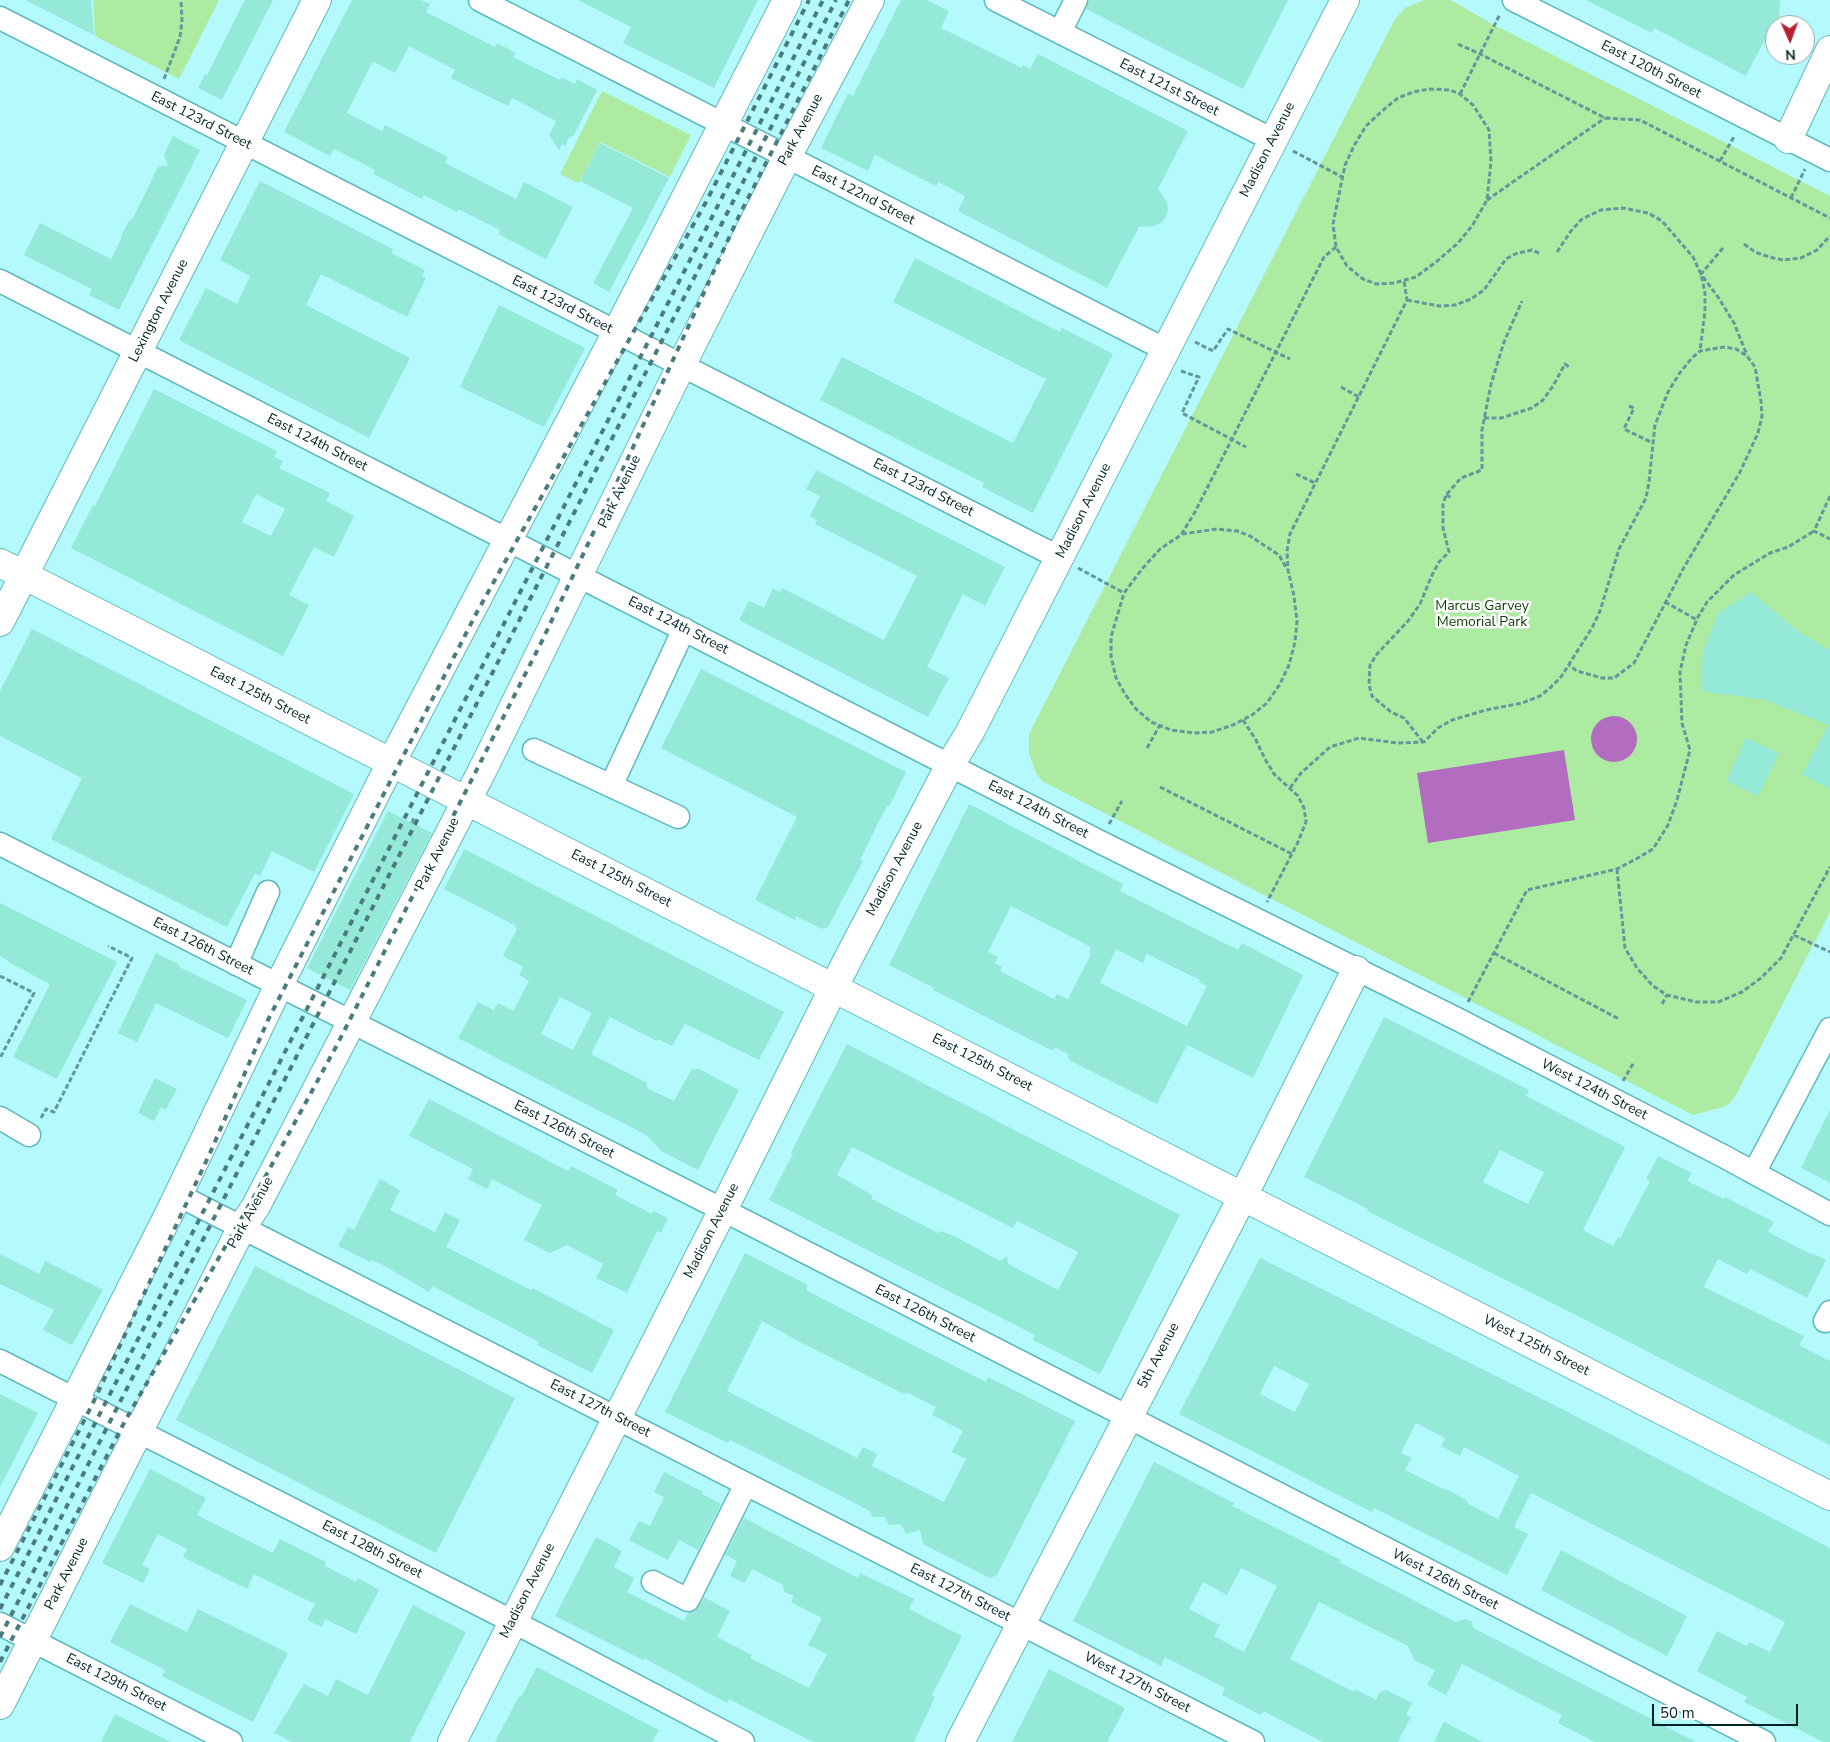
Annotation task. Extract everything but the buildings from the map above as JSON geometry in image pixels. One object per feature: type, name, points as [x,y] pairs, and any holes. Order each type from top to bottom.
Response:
[{"type":"main road","name":"Lexington Avenue","points":[[0,622],[12,569],[138,352],[317,0]]},
{"type":"main road","points":[[0,1546],[178,1195],[279,985],[392,763],[617,333],[787,0]]},
{"type":"main road","name":"Park Avenue","points":[[0,1705],[242,1227],[256,1206],[466,801],[579,576],[681,366],[787,157],[870,0]]},
{"type":"main road","name":"Madison Avenue","points":[[452,1742],[723,1210],[833,989],[1060,558],[1176,353],[1273,140],[1345,0]]},
{"type":"main road","points":[[1788,139],[1830,50]]},
{"type":"main road","name":"East 125th Street","points":[[12,569],[833,989],[1243,1196]]},
{"type":"main road","name":"5th Avenue","points":[[960,1742],[1243,1196],[1356,970]]},
{"type":"main road","name":"West 125th Street","points":[[1243,1196],[1830,1496]]},
{"type":"street","name":"East 122nd Street","points":[[480,0],[1176,353]]},
{"type":"street","name":"East 121st Street","points":[[996,0],[1273,140]]},
{"type":"street","points":[[1060,32],[1076,0]]},
{"type":"street","name":"East 120th Street","points":[[1509,4],[1830,160]]},
{"type":"street","name":"East 123rd Street","points":[[0,18],[1060,558]]},
{"type":"street","name":"East 124th Street","points":[[0,282],[1100,842],[1356,970]]},
{"type":"street","points":[[611,786],[684,630]]},
{"type":"street","points":[[534,750],[678,817]]},
{"type":"street","name":"East 126th Street","points":[[0,844],[723,1210],[1127,1418]]},
{"type":"street","points":[[236,964],[268,892]]},
{"type":"street","name":"West 124th Street","points":[[1356,970],[1459,1020],[1830,1214]]},
{"type":"street","points":[[1754,1173],[1830,1029]]},
{"type":"street","points":[[0,1118],[29,1135]]},
{"type":"street","name":"East 127th Street","points":[[178,1195],[1021,1624]]},
{"type":"street","name":"East 128th Street","points":[[0,1360],[744,1742]]},
{"type":"street","name":"West 126th Street","points":[[1127,1418],[1764,1742]]},
{"type":"street","points":[[653,1582],[688,1600],[746,1484]]},
{"type":"street","name":"East 129th Street","points":[[0,1624],[231,1742]]},
{"type":"street","name":"West 127th Street","points":[[1021,1624],[1253,1742]]},
{"type":"path","points":[[164,80],[180,37],[182,21],[181,0]]},
{"type":"path","points":[[1460,94],[1480,54],[1509,4]]},
{"type":"path","points":[[1458,44],[1605,118],[1640,120],[1830,218]]},
{"type":"path","points":[[1429,89],[1450,90],[1460,94],[1473,105],[1489,130],[1491,162],[1487,200],[1472,226],[1458,243],[1416,277],[1394,283],[1376,284],[1364,279],[1348,266],[1336,247],[1333,224],[1342,177],[1345,165],[1366,126],[1398,98],[1413,92],[1429,89]]},
{"type":"path","points":[[1487,200],[1605,118]]},
{"type":"path","points":[[1720,161],[1735,135]]},
{"type":"path","points":[[1273,140],[1342,177]]},
{"type":"path","points":[[1791,198],[1805,168]]},
{"type":"path","points":[[1557,252],[1571,231],[1582,219],[1601,210],[1623,208],[1648,213],[1662,221],[1693,257],[1701,274],[1734,323],[1747,356],[1754,366],[1759,384],[1762,416],[1758,434],[1740,472],[1665,602],[1634,663],[1614,678],[1602,678],[1577,671],[1569,665]]},
{"type":"path","points":[[1744,244],[1755,252],[1783,260],[1801,258],[1817,250],[1830,236]]},
{"type":"path","points":[[1181,535],[1324,257],[1336,247]]},
{"type":"path","points":[[1701,274],[1723,248]]},
{"type":"path","points":[[1407,300],[1439,306],[1455,305],[1471,299],[1484,290],[1506,259],[1515,254],[1532,250],[1539,253]]},
{"type":"path","points":[[1290,788],[1301,773],[1330,748],[1360,738],[1397,742],[1424,742],[1438,728],[1452,720],[1486,710],[1522,703],[1540,696],[1561,677],[1592,628],[1600,611],[1619,549],[1646,498],[1656,425],[1668,392],[1679,374],[1700,350],[1705,311],[1705,294],[1701,274]]},
{"type":"path","points":[[1288,570],[1279,555],[1250,536],[1237,531],[1217,528],[1198,530],[1181,535],[1160,549],[1124,593],[1116,614],[1111,637],[1111,656],[1116,678],[1136,709],[1152,722],[1171,730],[1194,733],[1212,732],[1252,715],[1266,703],[1280,684],[1289,665],[1295,642],[1297,621],[1288,570],[1287,551],[1290,534],[1407,300],[1404,280]]},
{"type":"path","points":[[1424,742],[1404,718],[1391,712],[1372,696],[1369,685],[1370,665],[1373,659],[1408,622],[1420,604],[1439,562],[1449,552],[1443,528],[1443,504],[1446,496],[1461,478],[1482,470],[1484,418],[1491,384],[1504,342],[1522,302]]},
{"type":"path","points":[[1176,353],[1213,351],[1228,329],[1290,359]]},
{"type":"path","points":[[1700,350],[1724,347],[1736,349],[1747,356]]},
{"type":"path","points":[[1176,353],[1200,376],[1182,413],[1246,447]]},
{"type":"path","points":[[1484,418],[1501,418],[1532,408],[1543,400],[1553,386],[1564,364],[1569,366]]},
{"type":"path","points":[[1341,386],[1359,397]]},
{"type":"path","points":[[1629,406],[1634,408],[1624,429],[1653,443]]},
{"type":"path","points":[[1296,474],[1316,483]]},
{"type":"path","points":[[1446,496],[1452,498]]},
{"type":"path","points":[[1459,1020],[1527,890],[1616,869],[1636,860],[1653,849],[1668,825],[1677,800],[1690,750],[1682,724],[1680,672],[1686,645],[1697,620],[1707,602],[1734,575],[1814,531],[1830,496]]},
{"type":"path","points":[[1814,531],[1830,539]]},
{"type":"path","points":[[1060,558],[1124,593]]},
{"type":"path","points":[[1665,602],[1697,620]]},
{"type":"path","points":[[1243,720],[1274,774],[1298,796],[1304,808],[1306,822],[1258,922]]},
{"type":"path","points":[[1147,748],[1160,725]]},
{"type":"path","points":[[1160,787],[1292,854]]},
{"type":"path","points":[[1100,842],[1122,801]]},
{"type":"path","points":[[412,823],[414,817]]},
{"type":"path","points":[[1616,869],[1626,948],[1636,968],[1653,986],[1667,996],[1696,1002],[1718,1002],[1742,992],[1761,978],[1781,958],[1830,867]]},
{"type":"path","points":[[1794,935],[1830,952]]},
{"type":"path","points":[[29,1135],[32,1136],[46,1109],[54,1112],[132,958],[108,946]]},
{"type":"path","points":[[1494,953],[1618,1019]]},
{"type":"path","points":[[0,976],[34,993],[0,1058]]},
{"type":"path","points":[[1662,1004],[1667,996]]},
{"type":"green space","points":[[93,0],[219,0],[179,79],[95,36]]},
{"type":"green space","name":"Marcus Garvey Memorial Park","points":[[1424,0],[1449,0],[1454,2],[1494,25],[1830,196],[1830,912],[1736,1095],[1729,1104],[1723,1107],[1693,1115],[1042,781],[1036,773],[1029,753],[1029,734],[1395,19],[1405,8]]},
{"type":"green space","points":[[602,91],[691,135],[670,177],[600,142],[579,183],[560,174]]},
{"type":"shaded area","points":[[1619,716],[1623,717],[1633,726],[1636,730],[1636,748],[1627,758],[1619,762],[1609,762],[1601,758],[1592,748],[1591,734],[1595,726],[1605,717]]},
{"type":"shaded area","points":[[1564,750],[1575,820],[1428,843],[1417,773]]},
{"type":"railway","points":[[0,1585],[92,1405],[210,1153],[268,1020],[477,612],[706,202],[809,0]]},
{"type":"railway","points":[[0,1609],[823,0]]},
{"type":"railway","points":[[0,1637],[836,0]]},
{"type":"railway","points":[[0,1662],[125,1421],[263,1181],[337,1045],[541,643],[739,216],[849,0]]}]
